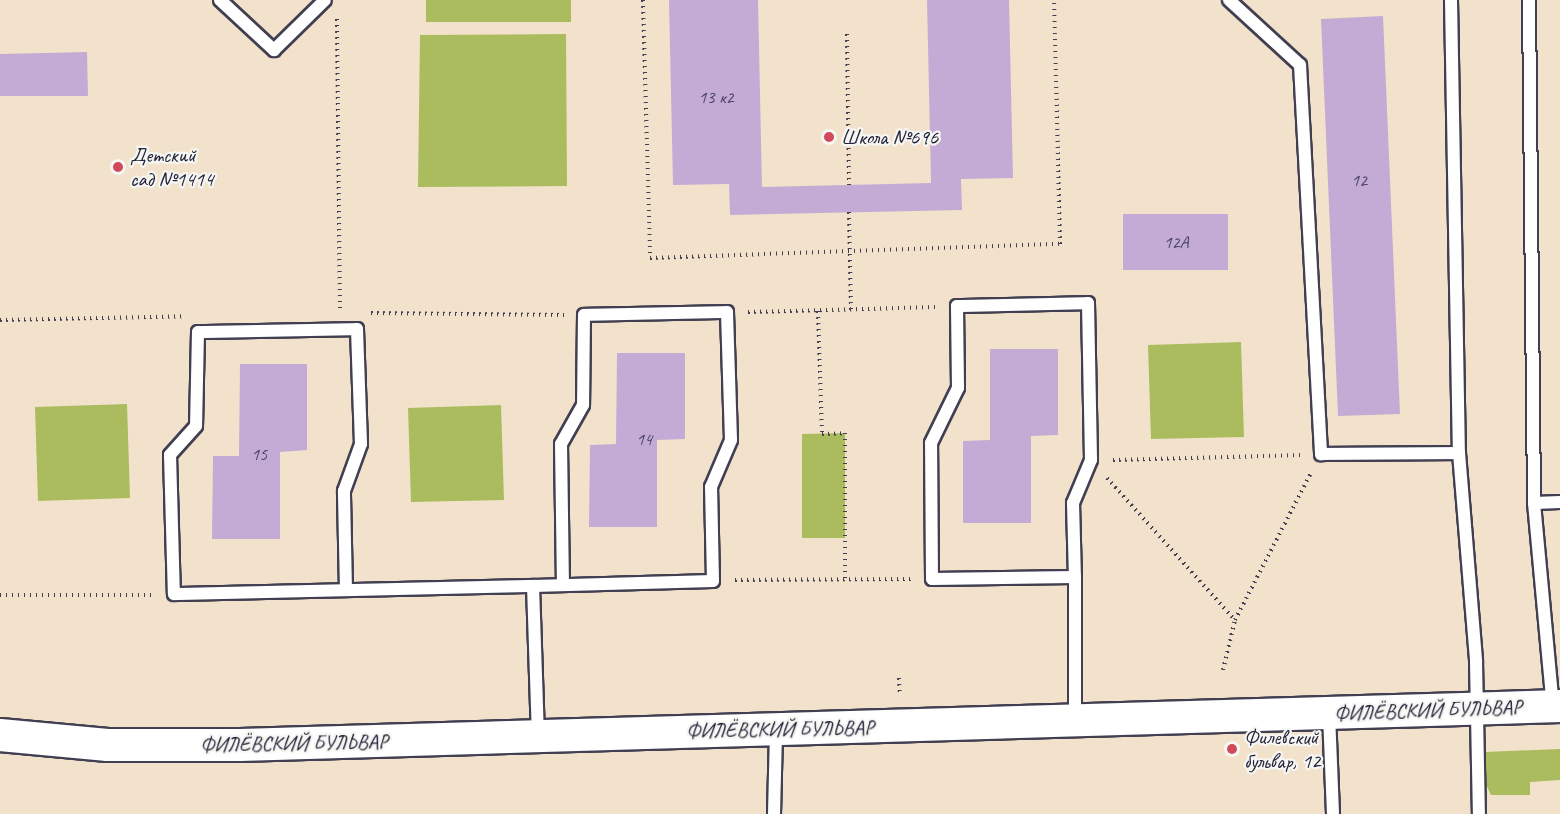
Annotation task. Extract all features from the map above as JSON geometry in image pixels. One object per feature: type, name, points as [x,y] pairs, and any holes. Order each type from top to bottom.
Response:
[{"type":"street","name":"ФИЛЁВСКИЙ БУЛЬВАР","points":[[0,735],[108,745],[240,745],[1556,706]]},
{"type":"lane","points":[[220,0],[274,50],[325,0]]},
{"type":"lane","points":[[1229,0],[1300,66],[1321,454],[1459,453]]},
{"type":"lane","points":[[1451,0],[1459,453],[1478,709],[1479,814]]},
{"type":"lane","points":[[1529,0],[1534,503],[1556,706]]},
{"type":"lane","points":[[1075,577],[932,579],[931,442],[958,388],[957,306],[1088,303],[1091,460],[1072,503],[1075,577],[1076,720]]},
{"type":"lane","points":[[346,590],[344,491],[361,444],[357,329],[198,332],[196,426],[170,455],[174,594],[533,586],[713,581],[711,487],[731,440],[727,312],[584,315],[583,405],[561,444],[563,584]]},
{"type":"lane","points":[[1534,503],[1560,502]]},
{"type":"lane","points":[[533,586],[538,735]]},
{"type":"lane","points":[[1329,714],[1333,814]]},
{"type":"lane","points":[[774,814],[776,729]]},
{"type":"path","points":[[643,0],[650,258],[1060,244],[1054,0]]},
{"type":"path","points":[[337,12],[340,313]]},
{"type":"path","points":[[848,34],[849,185]]},
{"type":"path","points":[[849,212],[851,311]]},
{"type":"path","points":[[727,312],[851,311],[957,306]]},
{"type":"path","points":[[818,311],[822,434],[845,433],[845,579]]},
{"type":"path","points":[[363,313],[584,315]]},
{"type":"path","points":[[0,320],[188,316]]},
{"type":"path","points":[[1091,460],[1321,454],[1235,620],[1223,670]]},
{"type":"path","points":[[1091,460],[1235,620]]},
{"type":"path","points":[[713,581],[932,579]]},
{"type":"path","points":[[0,595],[174,594]]},
{"type":"path","points":[[899,678],[900,702]]},
{"type":"green space","points":[[426,0],[571,0],[571,22],[426,22]]},
{"type":"green space","points":[[566,34],[567,186],[418,187],[420,35]]},
{"type":"green space","points":[[1241,342],[1244,437],[1151,439],[1148,345]]},
{"type":"green space","points":[[127,404],[130,498],[38,501],[35,407]]},
{"type":"green space","points":[[501,405],[504,500],[411,502],[408,408]]},
{"type":"green space","points":[[845,433],[845,538],[802,538],[802,434]]},
{"type":"green space","points":[[1560,749],[1560,780],[1530,782],[1530,795],[1491,795],[1483,778],[1484,752]]},
{"type":"building","points":[[669,0],[758,0],[762,187],[931,183],[927,0],[1009,0],[1013,178],[961,179],[962,210],[730,215],[729,184],[673,185]]},
{"type":"building","points":[[1383,16],[1400,414],[1338,416],[1321,19]]},
{"type":"building","points":[[87,52],[88,96],[0,96],[0,54]]},
{"type":"building","points":[[1123,214],[1228,214],[1228,270],[1123,270]]},
{"type":"building","points":[[990,349],[1058,349],[1058,435],[1031,436],[1031,523],[963,523],[963,441],[990,440]]},
{"type":"building","points":[[617,353],[685,353],[685,439],[657,440],[657,527],[589,527],[590,445],[616,444]]},
{"type":"building","points":[[240,364],[307,364],[307,450],[280,452],[280,539],[212,539],[213,456],[239,456]]},
{"type":"place","name":"Школа №696","points":[[829,137]]},
{"type":"place","name":"Детский сад №1414","points":[[118,167]]},
{"type":"place","name":"Филевский бульвар, 12","points":[[1232,749]]}]
